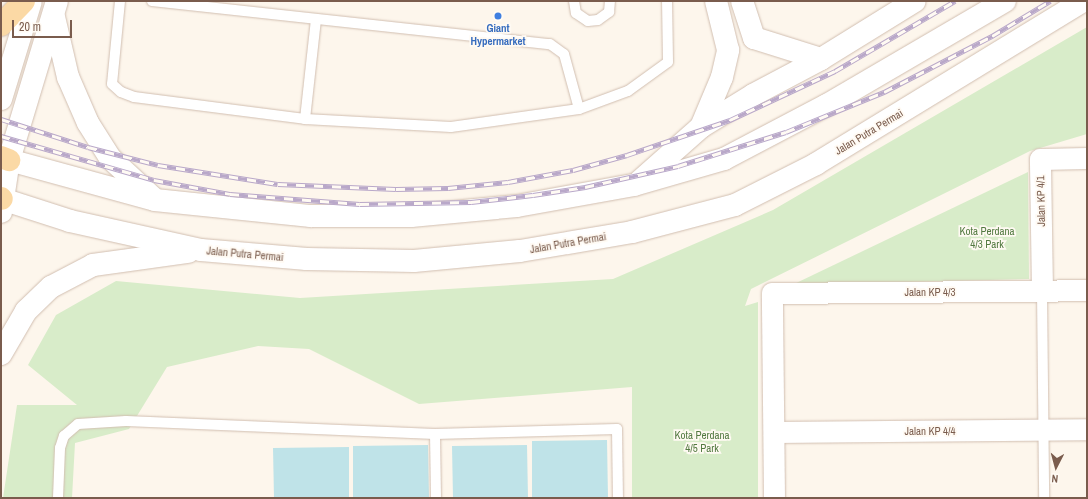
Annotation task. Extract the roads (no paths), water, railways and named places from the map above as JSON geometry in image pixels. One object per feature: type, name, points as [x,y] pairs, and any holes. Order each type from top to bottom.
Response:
[{"type":"main road","points":[[1,25],[24,1]]},
{"type":"main road","points":[[1,98],[30,1]]},
{"type":"main road","points":[[701,127],[722,77],[728,50],[716,1]]},
{"type":"main road","points":[[742,1],[754,38],[821,59]]},
{"type":"main road","points":[[634,186],[701,127],[753,95],[821,59],[915,1]]},
{"type":"main road","points":[[5,159],[154,200],[311,216],[411,216],[517,206],[634,186],[724,159],[827,105],[1005,1]]},
{"type":"main road","name":"Jalan Putra Permai","points":[[1,203],[70,221],[201,250],[307,259],[414,261],[528,250],[632,232],[735,205],[816,164],[1083,1]]},
{"type":"main road","points":[[55,8],[68,77],[88,123],[110,158],[154,200]]},
{"type":"main road","points":[[1,203],[5,159],[55,8]]},
{"type":"main road","points":[[1,354],[26,311],[51,287],[93,265],[201,250]]},
{"type":"street","name":"Jalan KP 4/1","points":[[1042,291],[1040,159],[1087,158]]},
{"type":"street","name":"Jalan KP 4/3","points":[[774,432],[772,293],[1087,290]]},
{"type":"street","name":"Jalan KP 4/4","points":[[774,432],[1087,429]]},
{"type":"street","points":[[774,432],[774,498]]},
{"type":"lane","points":[[120,1],[112,84],[121,92],[134,97],[305,119],[451,127],[577,105],[628,91],[668,62],[667,1]]},
{"type":"lane","points":[[152,1],[316,20],[550,44],[564,54],[577,105]]},
{"type":"lane","points":[[574,1],[576,13],[588,21],[598,20],[609,12],[610,1]]},
{"type":"lane","points":[[305,119],[316,20]]},
{"type":"lane","points":[[1042,291],[1044,498]]},
{"type":"lane","points":[[58,498],[60,448],[64,436],[78,424],[126,421],[435,434],[617,429],[618,498]]},
{"type":"lane","points":[[435,434],[436,498]]},
{"type":"water","points":[[607,440],[608,498],[532,498],[532,441]]},
{"type":"water","points":[[428,445],[429,498],[353,498],[353,446]]},
{"type":"water","points":[[527,445],[528,498],[453,498],[452,446]]},
{"type":"water","points":[[349,447],[349,498],[274,498],[273,448]]},
{"type":"railway","points":[[1,119],[88,147],[158,165],[278,184],[396,189],[448,188],[508,182],[573,170],[627,155],[730,120],[835,71],[955,1]]},
{"type":"railway","points":[[1,136],[154,180],[230,194],[360,204],[471,202],[533,195],[585,187],[678,166],[786,132],[884,92],[992,36],[1050,1]]},
{"type":"place","name":"Giant Hypermarket","points":[[498,16]]},
{"type":"park label","name":"Kota Perdana 4/3 Park","points":[[987,238]]},
{"type":"park label","name":"Kota Perdana 4/5 Park","points":[[702,442]]}]
